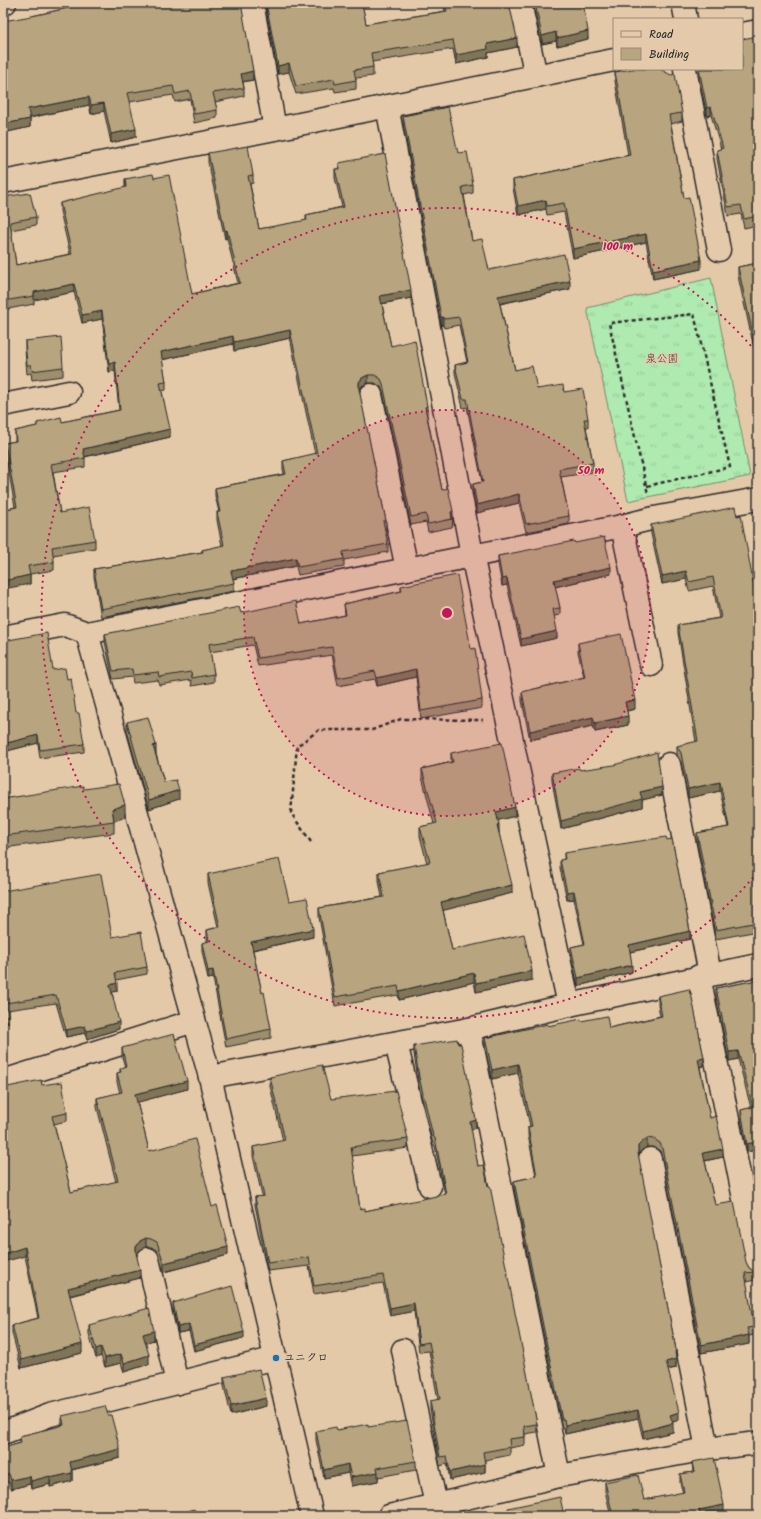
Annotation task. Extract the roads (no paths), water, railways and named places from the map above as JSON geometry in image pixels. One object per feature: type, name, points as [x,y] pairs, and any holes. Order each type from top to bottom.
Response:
[{"type":"street","points":[[252,3],[275,129]]},
{"type":"street","points":[[520,3],[536,76]]},
{"type":"street","points":[[683,3],[686,18]]},
{"type":"street","points":[[743,34],[758,31]]},
{"type":"street","points":[[3,182],[275,129],[613,60]]},
{"type":"street","points":[[685,70],[719,250]]},
{"type":"street","points":[[387,106],[472,555],[569,1005]]},
{"type":"street","points":[[3,405],[69,392]]},
{"type":"street","points":[[371,396],[407,569]]},
{"type":"street","points":[[3,637],[65,625],[87,633],[622,526],[654,518],[758,499]]},
{"type":"street","points":[[622,526],[651,665]]},
{"type":"street","points":[[87,633],[210,1077],[312,1516]]},
{"type":"street","points":[[669,764],[704,975],[758,1268]]},
{"type":"street","points":[[210,1077],[469,1030],[569,1005],[704,975],[758,965]]},
{"type":"street","points":[[3,1081],[194,1021]]},
{"type":"street","points":[[469,1030],[559,1476]]},
{"type":"street","points":[[396,1043],[430,1186]]},
{"type":"street","points":[[650,1159],[707,1449]]},
{"type":"street","points":[[148,1259],[177,1383]]},
{"type":"street","points":[[403,1350],[436,1505]]},
{"type":"street","points":[[3,1433],[50,1415],[276,1358]]},
{"type":"street","points":[[389,1516],[559,1476],[707,1449],[758,1442]]},
{"type":"place","name":"ユニクロ","points":[[276,1358]]},
{"type":"park label","name":"泉公園","points":[[662,359]]}]
